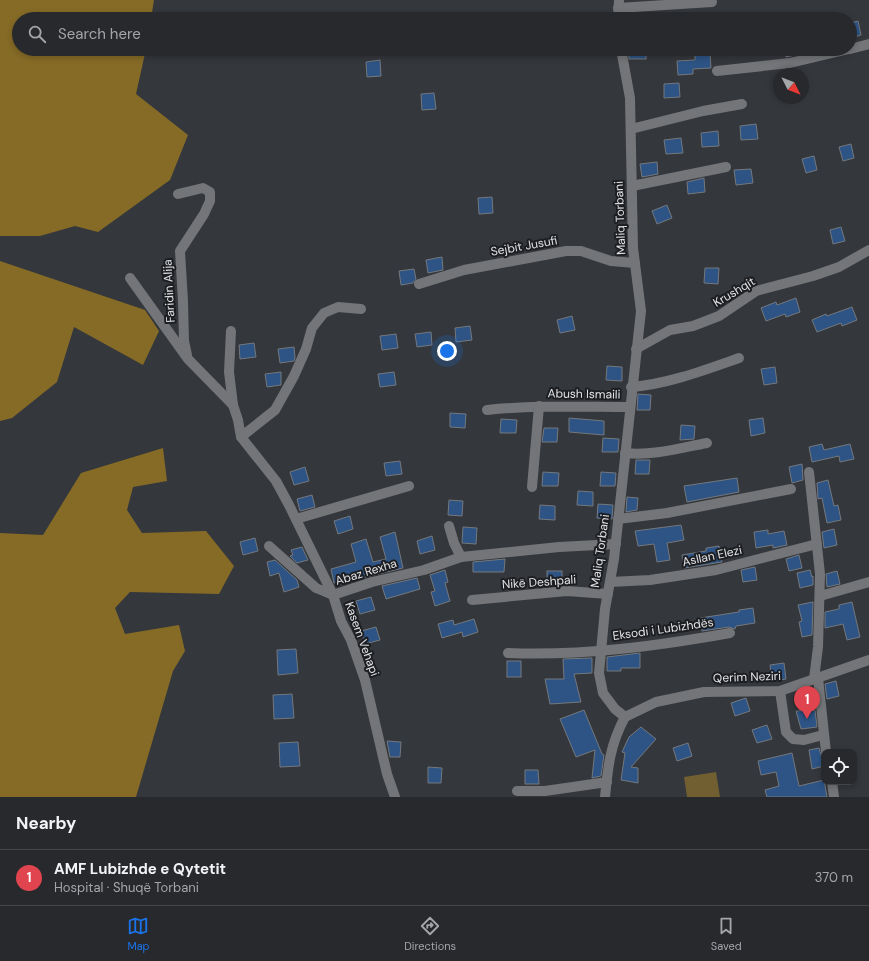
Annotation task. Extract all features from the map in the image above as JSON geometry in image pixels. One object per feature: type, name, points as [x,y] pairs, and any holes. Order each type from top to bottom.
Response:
[{"type":"street","points":[[619,4],[712,2]]},
{"type":"street","points":[[857,47],[869,44]]},
{"type":"street","name":"Maliq Torbani","points":[[622,56],[630,98],[635,263],[641,311],[629,407],[616,544],[600,651],[599,672],[603,693],[615,709],[625,717]]},
{"type":"street","points":[[717,70],[790,63],[820,56]]},
{"type":"street","points":[[631,129],[703,111],[742,104]]},
{"type":"street","points":[[632,186],[726,167]]},
{"type":"street","name":"Faridin Alija","points":[[178,194],[203,188],[210,192],[210,201],[204,214],[180,251],[184,301],[184,341],[188,359]]},
{"type":"street","name":"Krushqit","points":[[636,349],[670,330],[693,326],[719,316],[756,291],[813,276],[840,267],[869,250]]},
{"type":"street","name":"Sejbit Jusufi","points":[[419,284],[464,270],[566,252],[581,251],[611,261],[635,263]]},
{"type":"street","name":"Kasem Vehapi","points":[[130,278],[188,359],[233,405],[238,420],[241,437],[276,481],[296,519],[333,595],[340,621],[351,640],[365,680],[387,774],[395,797]]},
{"type":"street","points":[[241,437],[275,410],[294,376],[306,349],[312,328],[324,313],[338,307],[361,308]]},
{"type":"street","points":[[231,331],[229,372],[233,405]]},
{"type":"street","points":[[632,386],[644,386],[703,371],[739,358]]},
{"type":"street","name":"Abush Ismaili","points":[[532,487],[539,406]]},
{"type":"street","name":"Abush Ismaili","points":[[487,410],[539,406],[629,407]]},
{"type":"street","points":[[625,453],[640,454],[658,452],[707,443]]},
{"type":"street","points":[[809,472],[820,574],[816,678],[825,749]]},
{"type":"street","points":[[296,519],[409,486]]},
{"type":"street","points":[[618,519],[641,518],[791,489]]},
{"type":"street","points":[[450,526],[454,543],[461,556]]},
{"type":"street","name":"Abaz Rexha","points":[[269,546],[316,588],[333,595],[372,582],[424,570],[461,556],[559,547],[616,544]]},
{"type":"street","name":"Asllan Elezi","points":[[610,582],[650,580],[716,570],[817,544]]},
{"type":"street","points":[[820,596],[869,582]]},
{"type":"street","name":"Nikë Deshpali","points":[[472,600],[567,590],[608,594]]},
{"type":"street","name":"Eksodi i Lubizhdës","points":[[600,651],[686,641],[730,633]]},
{"type":"street","points":[[508,653],[544,655],[600,651]]},
{"type":"street","name":"Qerim Neziri","points":[[625,717],[656,702],[704,692],[780,691],[869,660]]},
{"type":"street","points":[[780,691],[786,732],[793,739],[804,740],[823,735]]},
{"type":"street","points":[[605,797],[609,756],[618,730],[625,717]]},
{"type":"street","points":[[517,791],[545,790],[607,782]]},
{"type":"street","points":[[832,785],[834,797]]},
{"type":"shaded area","points":[[0,0],[154,0],[152,12],[12,12],[12,56],[144,56],[136,94],[188,135],[170,180],[98,232],[75,226],[40,236],[0,236]]},
{"type":"shaded area","points":[[0,261],[145,310],[159,331],[143,365],[74,327],[57,382],[12,418],[0,421]]},
{"type":"shaded area","points":[[163,448],[167,481],[133,487],[127,510],[142,533],[206,531],[234,566],[219,594],[130,592],[115,608],[125,634],[179,625],[185,651],[173,671],[136,797],[0,797],[0,533],[43,535],[81,473]]},
{"type":"shaded area","points":[[716,772],[720,797],[687,797],[684,777]]},
{"type":"building","points":[[857,21],[861,35],[857,36]]},
{"type":"building","points":[[629,56],[646,56],[646,59],[629,59]]},
{"type":"building","points":[[695,56],[710,56],[711,68],[693,69],[693,74],[678,75],[677,61],[695,60]]},
{"type":"building","points":[[380,60],[381,76],[367,77],[366,62]]},
{"type":"building","points":[[679,83],[680,97],[664,98],[664,84]]},
{"type":"building","points":[[434,93],[436,109],[422,110],[421,94]]},
{"type":"building","points":[[756,124],[758,139],[741,140],[740,126]]},
{"type":"building","points":[[718,131],[719,146],[702,147],[701,133]]},
{"type":"building","points":[[681,138],[683,153],[666,154],[664,140]]},
{"type":"building","points":[[851,144],[854,158],[843,161],[839,147]]},
{"type":"building","points":[[814,156],[817,170],[806,173],[802,159]]},
{"type":"building","points":[[657,162],[658,174],[642,177],[640,164]]},
{"type":"building","points":[[751,169],[753,183],[736,185],[734,170]]},
{"type":"building","points":[[704,178],[705,192],[688,194],[687,182]]},
{"type":"building","points":[[492,197],[493,213],[479,214],[478,198]]},
{"type":"building","points":[[667,205],[672,218],[657,224],[652,211]]},
{"type":"building","points":[[841,227],[845,241],[833,244],[830,230]]},
{"type":"building","points":[[442,257],[443,270],[428,273],[426,260]]},
{"type":"building","points":[[705,268],[719,268],[718,284],[704,283]]},
{"type":"building","points":[[414,269],[416,279],[413,283],[401,285],[399,271]]},
{"type":"building","points":[[796,298],[800,312],[786,317],[785,314],[766,321],[761,308],[776,302],[777,305]]},
{"type":"building","points":[[852,307],[857,320],[842,326],[841,323],[817,332],[812,320],[826,314],[827,316]]},
{"type":"building","points":[[572,316],[575,330],[560,333],[557,320]]},
{"type":"building","points":[[470,326],[472,340],[456,342],[455,328]]},
{"type":"building","points":[[431,332],[432,345],[417,347],[415,334]]},
{"type":"building","points":[[396,334],[398,348],[382,350],[380,336]]},
{"type":"building","points":[[254,343],[256,357],[240,359],[239,345]]},
{"type":"building","points":[[294,347],[294,361],[280,363],[278,349]]},
{"type":"building","points":[[607,366],[622,367],[622,381],[606,380]]},
{"type":"building","points":[[775,367],[777,383],[764,385],[761,369]]},
{"type":"building","points":[[281,372],[281,385],[267,387],[265,374]]},
{"type":"building","points":[[394,372],[396,385],[380,387],[378,374]]},
{"type":"building","points":[[638,394],[651,395],[650,410],[637,410]]},
{"type":"building","points":[[450,413],[466,414],[465,428],[450,427]]},
{"type":"building","points":[[569,418],[604,421],[604,435],[569,432]]},
{"type":"building","points":[[763,418],[765,433],[751,436],[749,420]]},
{"type":"building","points":[[501,419],[517,420],[516,433],[500,433]]},
{"type":"building","points":[[681,425],[695,426],[694,439],[680,440]]},
{"type":"building","points":[[544,428],[558,428],[557,442],[542,442]]},
{"type":"building","points":[[603,438],[619,439],[618,452],[602,452]]},
{"type":"building","points":[[822,444],[824,450],[850,444],[854,459],[840,462],[839,456],[812,462],[809,447]]},
{"type":"building","points":[[636,460],[650,460],[649,474],[635,474]]},
{"type":"building","points":[[400,461],[402,474],[386,476],[384,463]]},
{"type":"building","points":[[802,464],[803,480],[792,483],[789,467]]},
{"type":"building","points":[[305,467],[309,481],[294,485],[290,472]]},
{"type":"building","points":[[543,472],[559,473],[558,486],[542,486]]},
{"type":"building","points":[[601,472],[616,473],[615,486],[600,486]]},
{"type":"building","points":[[737,478],[739,492],[687,502],[684,486]]},
{"type":"building","points":[[828,480],[834,506],[838,505],[841,520],[827,523],[822,498],[818,499],[817,483]]},
{"type":"building","points":[[578,491],[593,492],[593,506],[577,505]]},
{"type":"building","points":[[312,495],[315,507],[300,511],[297,499]]},
{"type":"building","points":[[627,497],[638,498],[637,510],[626,512]]},
{"type":"building","points":[[449,500],[463,501],[462,516],[448,515]]},
{"type":"building","points":[[598,504],[613,505],[612,519],[597,518]]},
{"type":"building","points":[[540,505],[555,506],[555,520],[539,519]]},
{"type":"building","points":[[350,516],[353,529],[338,534],[334,521]]},
{"type":"building","points":[[681,525],[684,540],[667,543],[670,560],[657,562],[654,544],[638,546],[635,531]]},
{"type":"building","points":[[463,527],[477,528],[476,544],[462,543]]},
{"type":"building","points":[[834,529],[837,545],[824,548],[822,532]]},
{"type":"building","points":[[768,530],[768,534],[784,531],[787,545],[773,548],[773,545],[756,548],[754,532]]},
{"type":"building","points":[[395,532],[403,568],[362,578],[361,575],[334,583],[331,569],[356,562],[351,544],[366,539],[373,562],[386,559],[380,537]]},
{"type":"building","points":[[432,536],[435,550],[420,554],[417,541]]},
{"type":"building","points":[[255,538],[258,551],[243,555],[240,542]]},
{"type":"building","points":[[719,546],[722,562],[684,568],[682,555],[706,551],[706,548]]},
{"type":"building","points":[[302,547],[308,560],[297,563],[290,556],[293,555],[291,550]]},
{"type":"building","points":[[799,555],[802,568],[789,571],[786,559]]},
{"type":"building","points":[[505,559],[504,572],[473,572],[473,562]]},
{"type":"building","points":[[275,560],[297,580],[299,587],[284,592],[279,573],[270,576],[267,562]]},
{"type":"building","points":[[755,567],[757,580],[743,582],[741,570]]},
{"type":"building","points":[[445,570],[448,582],[445,583],[450,601],[435,606],[431,592],[435,591],[430,575]]},
{"type":"building","points":[[810,570],[812,577],[813,576],[813,585],[800,588],[797,573]]},
{"type":"building","points":[[547,571],[562,571],[562,585],[547,585]]},
{"type":"building","points":[[837,571],[840,584],[827,587],[826,574]]},
{"type":"building","points":[[417,578],[420,589],[386,599],[382,586]]},
{"type":"building","points":[[371,597],[375,610],[360,614],[356,601]]},
{"type":"building","points":[[813,602],[812,635],[802,637],[799,622],[802,621],[798,605]]},
{"type":"building","points":[[852,602],[860,637],[847,640],[843,624],[825,628],[825,612],[839,609],[839,605]]},
{"type":"building","points":[[753,608],[755,623],[736,626],[735,629],[729,627],[702,631],[700,618],[739,612],[739,610]]},
{"type":"building","points":[[474,619],[478,632],[463,637],[462,632],[442,638],[438,624],[453,620],[454,625]]},
{"type":"building","points":[[376,627],[380,640],[365,644],[361,631]]},
{"type":"building","points":[[296,649],[298,673],[278,675],[277,650]]},
{"type":"building","points":[[640,653],[640,668],[621,668],[621,671],[607,671],[607,657]]},
{"type":"building","points":[[592,658],[592,673],[574,674],[581,702],[550,704],[545,679],[564,679],[563,659]]},
{"type":"building","points":[[507,661],[521,661],[521,677],[507,677]]},
{"type":"building","points":[[784,663],[786,679],[772,681],[770,665]]},
{"type":"building","points":[[836,681],[839,696],[827,699],[825,684]]},
{"type":"building","points":[[292,694],[294,718],[274,719],[273,695]]},
{"type":"building","points":[[746,698],[750,711],[735,716],[731,703]]},
{"type":"building","points":[[584,710],[602,754],[604,755],[601,776],[592,778],[595,750],[576,757],[560,719]]},
{"type":"building","points":[[815,710],[817,727],[801,729],[796,711]]},
{"type":"building","points":[[767,725],[772,739],[757,743],[752,730]]},
{"type":"building","points":[[641,727],[656,739],[631,767],[638,768],[638,783],[621,780],[625,753],[622,752],[629,737]]},
{"type":"building","points":[[387,741],[401,742],[400,757],[390,757]]},
{"type":"building","points":[[298,742],[300,766],[280,767],[279,743]]},
{"type":"building","points":[[688,743],[692,756],[677,761],[673,748]]},
{"type":"building","points":[[819,748],[821,755],[821,767],[812,769],[809,750]]},
{"type":"building","points":[[792,753],[799,786],[821,781],[821,785],[825,785],[827,797],[767,797],[765,790],[779,786],[776,772],[761,775],[758,761]]},
{"type":"building","points":[[428,767],[442,768],[441,783],[428,783]]},
{"type":"building","points":[[525,770],[538,770],[539,784],[525,784]]},
{"type":"place","name":"AMF Lubizhde e Qytetit","points":[[807,719]]}]
